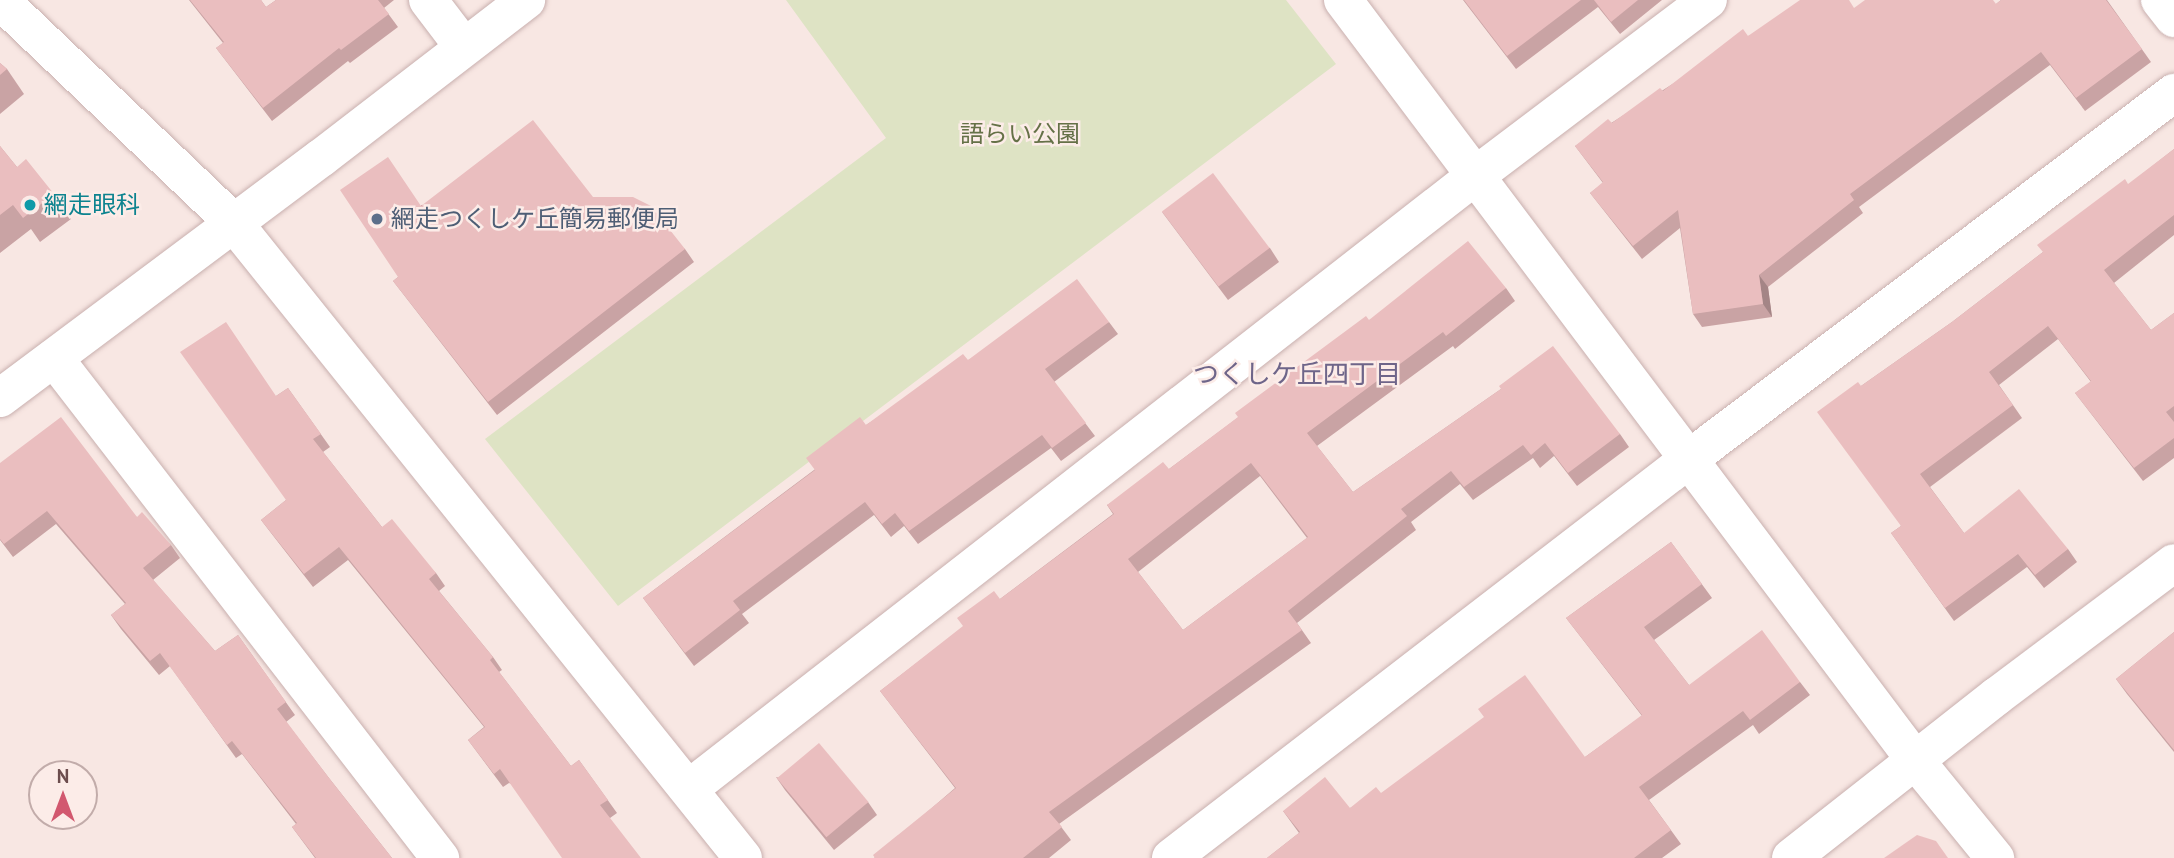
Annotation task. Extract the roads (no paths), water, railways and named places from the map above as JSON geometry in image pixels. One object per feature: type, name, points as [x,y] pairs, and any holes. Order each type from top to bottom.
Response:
[{"type":"street","points":[[0,0],[233,222],[690,788],[743,858]]},
{"type":"street","points":[[428,0],[463,46]]},
{"type":"street","points":[[0,398],[321,158],[526,0]]},
{"type":"street","points":[[1343,0],[1915,760],[1995,858]]},
{"type":"street","points":[[690,788],[1475,176],[1708,0]]},
{"type":"street","points":[[2160,0],[2174,18]]},
{"type":"street","points":[[1171,858],[1689,459],[2174,93]]},
{"type":"street","points":[[54,358],[440,858]]},
{"type":"street","points":[[1791,858],[2174,563]]},
{"type":"place","name":"網走眼科","points":[[30,205]]},
{"type":"place","name":"網走つくしケ丘簡易郵便局","points":[[377,219]]},
{"type":"district","name":"つくしケ丘四丁目","points":[[1297,374]]},
{"type":"park label","name":"語らい公園","points":[[1020,134]]}]
